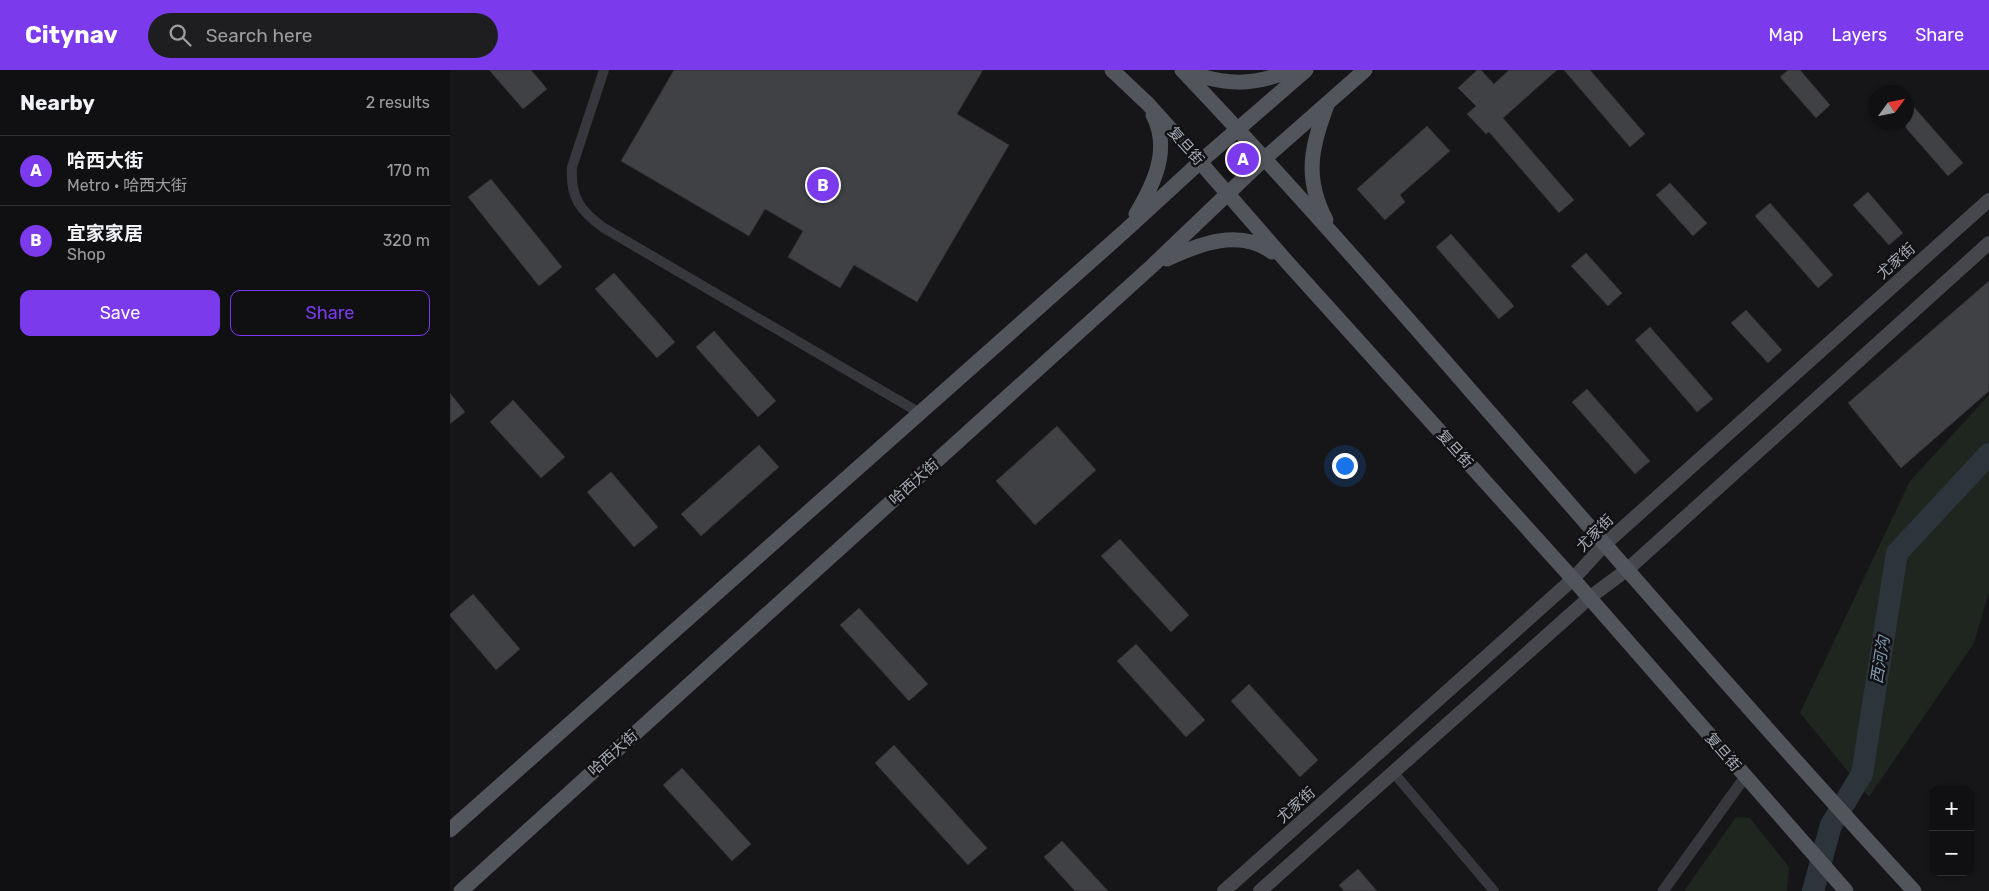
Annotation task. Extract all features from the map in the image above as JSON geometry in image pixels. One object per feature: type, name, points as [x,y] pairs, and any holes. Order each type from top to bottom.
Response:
[{"type":"main road","name":"复旦街","points":[[1112,70],[1148,104],[1286,262],[1573,579],[1846,891]]},
{"type":"main road","points":[[1182,70],[1225,82],[1254,82],[1273,78],[1291,70]]},
{"type":"main road","points":[[1182,70],[1336,236],[1605,544],[1914,891]]},
{"type":"main road","points":[[450,830],[1126,230],[1200,162],[1306,70]]},
{"type":"main road","name":"哈西大街","points":[[460,891],[1152,266],[1264,159],[1365,70]]},
{"type":"main road","points":[[1328,103],[1315,136],[1311,163],[1314,185],[1321,210],[1336,236]]},
{"type":"main road","points":[[1126,230],[1150,190],[1162,149],[1159,127],[1148,104]]},
{"type":"main road","name":"尤家街","points":[[1224,891],[1573,579],[1605,544],[1989,200]]},
{"type":"main road","points":[[1152,266],[1197,245],[1220,240],[1257,243],[1286,262]]},
{"type":"main road","points":[[1260,891],[1589,598],[1628,569],[1989,244]]},
{"type":"street","points":[[604,70],[572,167],[571,179],[574,191],[579,205],[588,217],[920,413]]},
{"type":"street","points":[[1393,772],[1494,891]]},
{"type":"street","points":[[1663,891],[1745,777]]},
{"type":"shaded area","points":[[1989,395],[1989,592],[1974,643],[1869,797],[1800,713],[1910,481]]},
{"type":"shaded area","points":[[1736,817],[1750,818],[1789,867],[1787,891],[1684,891]]},
{"type":"building","points":[[489,70],[531,70],[547,89],[523,109]]},
{"type":"building","points":[[674,70],[983,70],[957,114],[1009,145],[917,302],[854,265],[840,288],[788,257],[803,231],[765,209],[749,236],[621,161]]},
{"type":"building","points":[[1477,70],[1481,70],[1494,84],[1509,70],[1557,70],[1503,118],[1574,200],[1559,213],[1489,132],[1486,134],[1467,114],[1476,106],[1458,88]]},
{"type":"building","points":[[1564,70],[1590,70],[1645,134],[1630,147]]},
{"type":"building","points":[[1788,70],[1800,70],[1830,105],[1816,118],[1780,77]]},
{"type":"building","points":[[1914,107],[1963,163],[1948,176],[1908,130],[1914,130]]},
{"type":"building","points":[[1427,126],[1450,151],[1400,195],[1405,202],[1385,220],[1357,189]]},
{"type":"building","points":[[491,179],[562,267],[539,286],[468,197]]},
{"type":"building","points":[[1670,183],[1707,223],[1693,236],[1656,195]]},
{"type":"building","points":[[1868,192],[1903,233],[1889,245],[1853,205]]},
{"type":"building","points":[[1770,203],[1833,275],[1818,288],[1755,216]]},
{"type":"building","points":[[1451,234],[1514,306],[1499,319],[1436,247]]},
{"type":"building","points":[[1586,253],[1622,293],[1608,306],[1571,266]]},
{"type":"building","points":[[614,273],[675,342],[657,358],[595,289]]},
{"type":"building","points":[[1989,281],[1989,391],[1901,468],[1848,403]]},
{"type":"building","points":[[1746,310],[1782,350],[1768,363],[1731,323]]},
{"type":"building","points":[[1650,327],[1713,399],[1697,412],[1635,340]]},
{"type":"building","points":[[714,331],[776,401],[758,417],[696,347]]},
{"type":"building","points":[[1587,389],[1650,461],[1635,474],[1572,402]]},
{"type":"building","points":[[450,393],[465,412],[450,424]]},
{"type":"building","points":[[513,400],[565,457],[541,478],[490,422]]},
{"type":"building","points":[[1057,426],[1096,470],[1035,525],[996,481]]},
{"type":"building","points":[[759,445],[779,467],[701,536],[681,514]]},
{"type":"building","points":[[611,472],[658,527],[634,547],[587,492]]},
{"type":"building","points":[[1120,539],[1189,615],[1171,632],[1101,556]]},
{"type":"building","points":[[473,594],[520,649],[496,670],[450,616]]},
{"type":"building","points":[[859,608],[928,684],[909,701],[840,625]]},
{"type":"building","points":[[1136,644],[1205,720],[1186,737],[1117,661]]},
{"type":"building","points":[[1249,684],[1318,760],[1300,777],[1231,701]]},
{"type":"building","points":[[894,745],[987,848],[968,865],[875,763]]},
{"type":"building","points":[[682,768],[751,844],[732,861],[663,785]]},
{"type":"building","points":[[1062,841],[1108,891],[1075,891],[1044,857]]},
{"type":"building","points":[[1358,869],[1377,891],[1344,891],[1339,885]]},
{"type":"waterway","name":"西河沟","points":[[1813,891],[1831,825],[1862,774],[1897,553],[1989,454]]},
{"type":"place","name":"哈西大街","points":[[1243,159]]},
{"type":"place","name":"宜家家居","points":[[823,185]]}]
